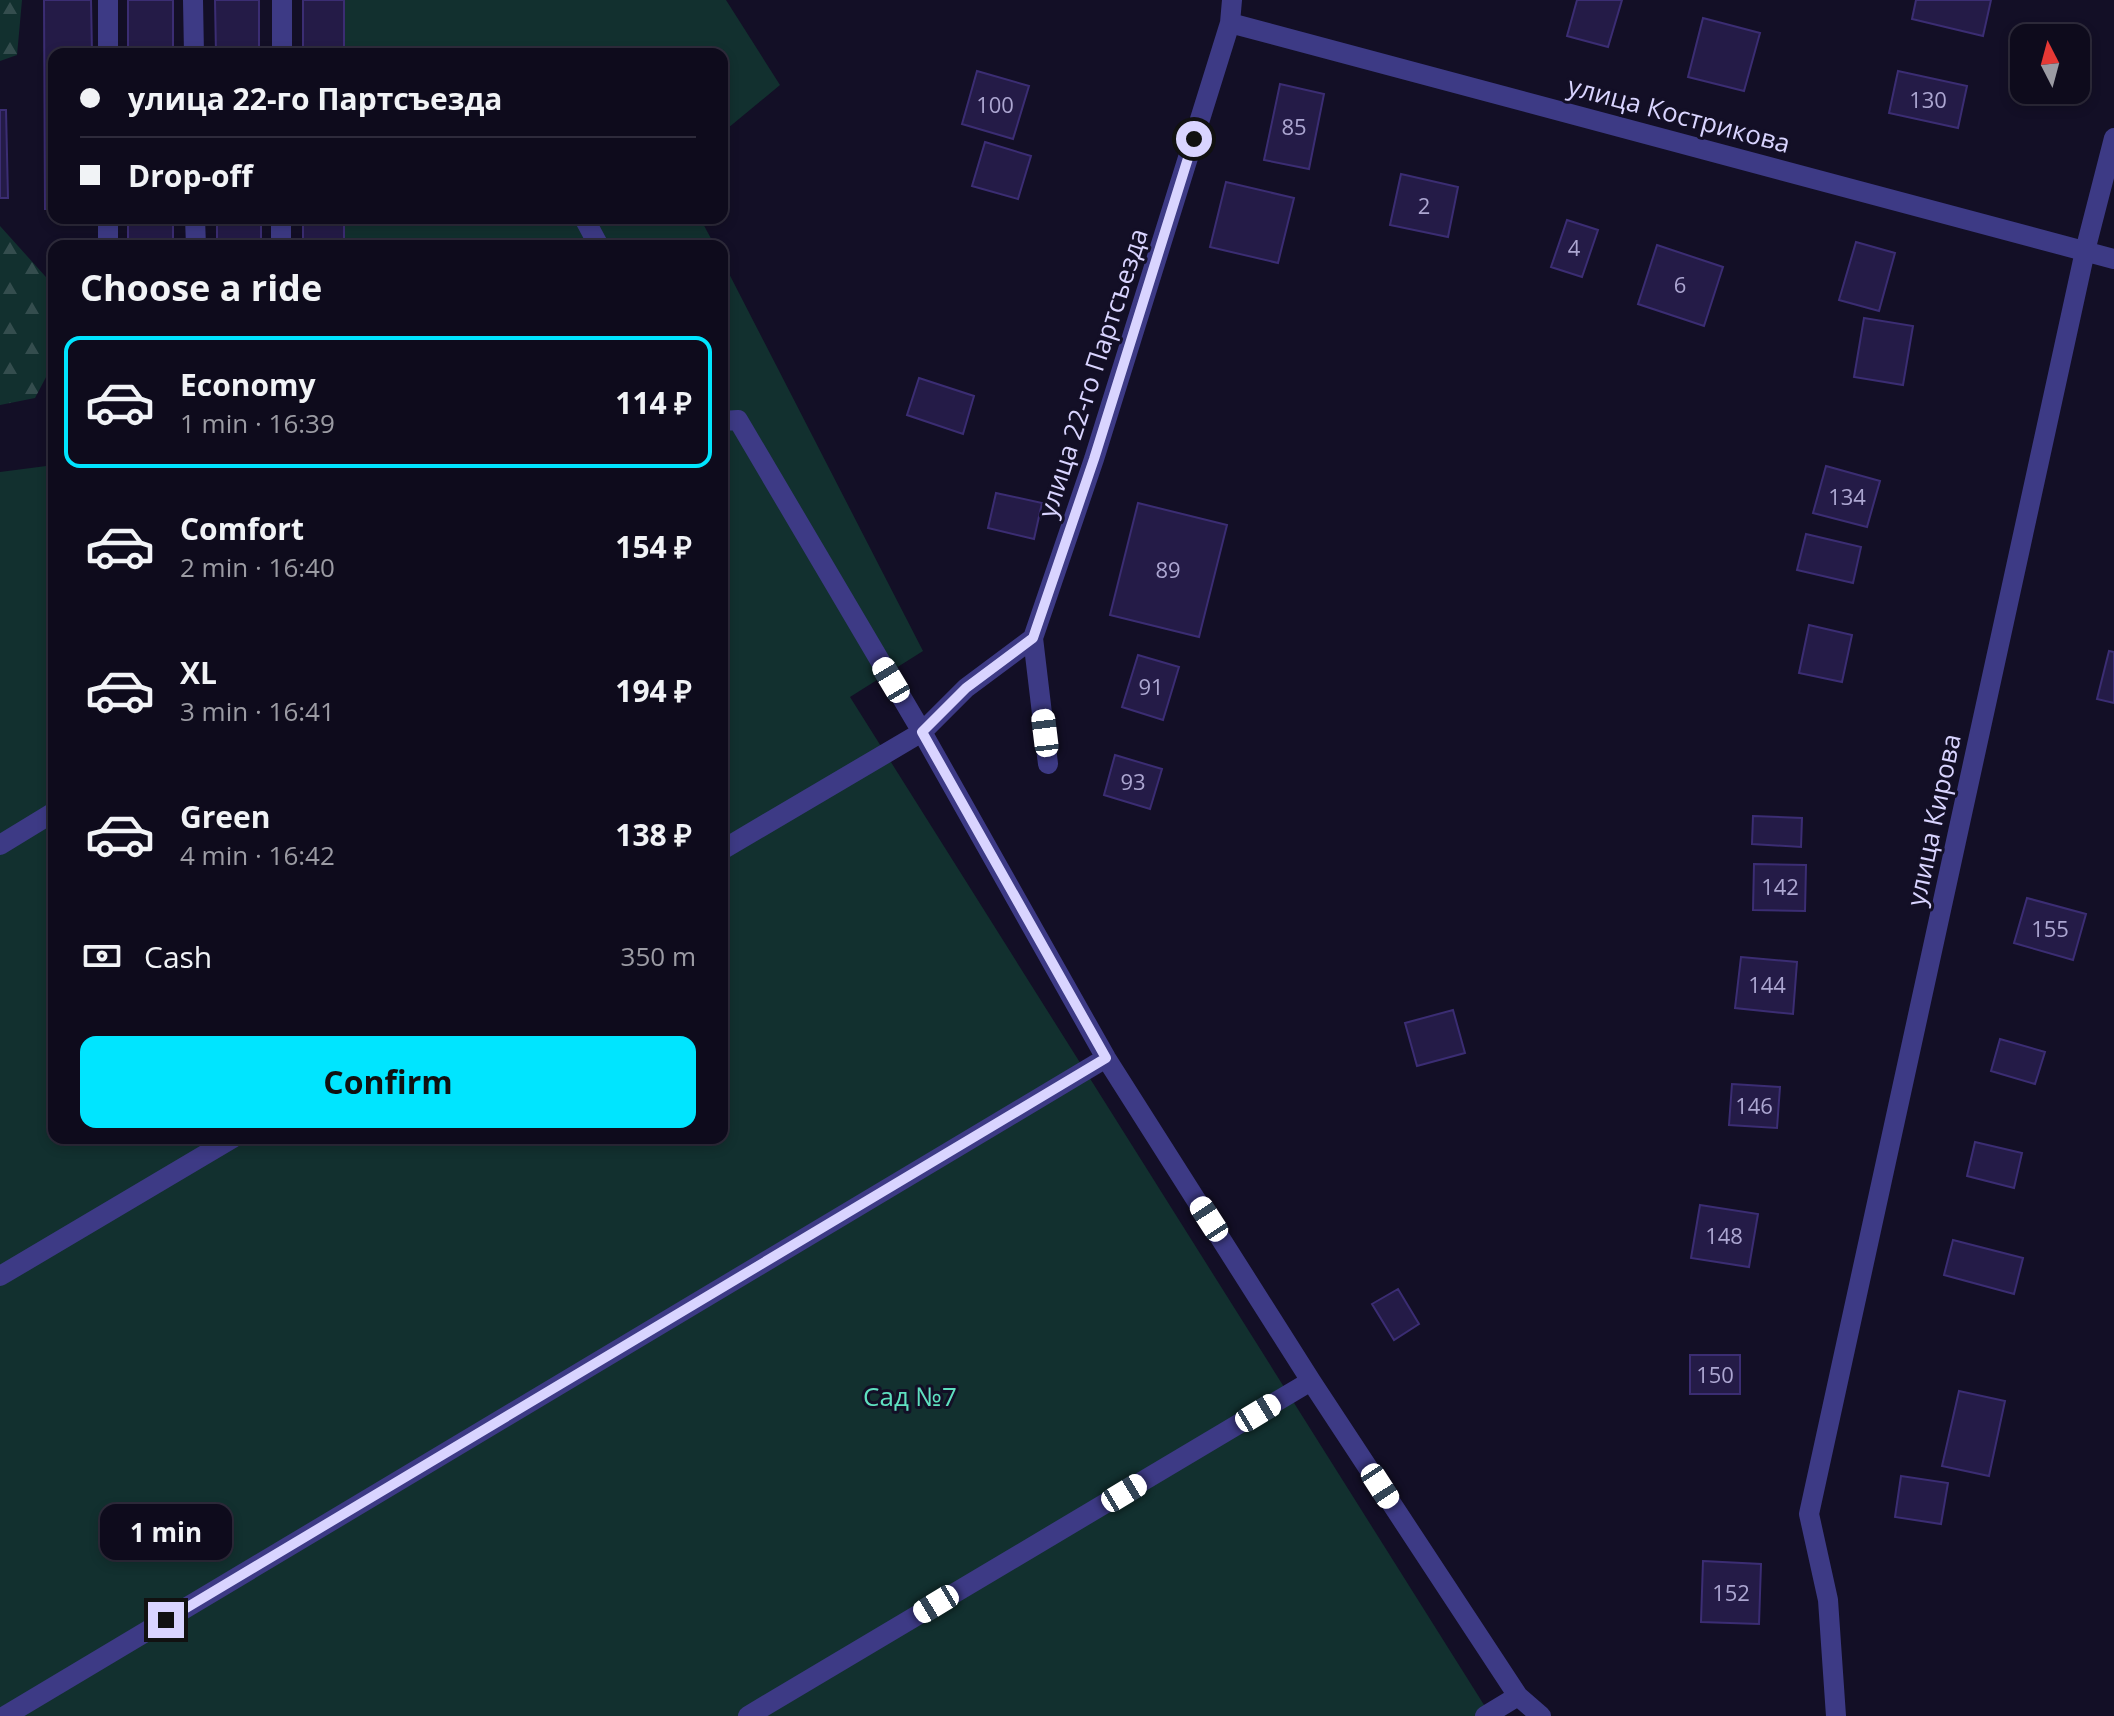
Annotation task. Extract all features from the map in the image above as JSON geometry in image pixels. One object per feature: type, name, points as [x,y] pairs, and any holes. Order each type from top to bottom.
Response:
[{"type":"street","points":[[108,0],[108,48]]},
{"type":"street","points":[[193,0],[194,48]]},
{"type":"street","points":[[282,0],[282,48]]},
{"type":"street","name":"улица 22-го Партсъезда","points":[[1048,764],[1033,638],[1094,459],[1230,23],[1232,0]]},
{"type":"street","name":"улица Кострикова","points":[[1230,23],[2114,259]]},
{"type":"street","name":"улица Кирова","points":[[1836,1716],[1828,1600],[1809,1514],[2085,251],[2114,138]]},
{"type":"street","points":[[728,421],[738,420],[922,732],[1106,1058],[1311,1381],[1518,1696],[1541,1716]]},
{"type":"street","points":[[728,846],[922,732],[966,688],[1033,638]]},
{"type":"street","points":[[0,845],[48,816]]},
{"type":"street","points":[[5,1716],[1106,1058]]},
{"type":"street","points":[[0,1276],[223,1144]]},
{"type":"street","points":[[748,1716],[1311,1381]]},
{"type":"street","points":[[1485,1716],[1518,1696]]},
{"type":"green space","points":[[0,0],[22,0],[17,55],[0,61]]},
{"type":"green space","points":[[344,0],[726,0],[780,85],[728,128],[728,48],[344,48]]},
{"type":"green space","points":[[344,224],[703,224],[712,240],[344,240]]},
{"type":"green space","points":[[0,226],[48,279],[48,373],[35,398],[0,405]]},
{"type":"green space","name":"Сад №7","points":[[728,272],[923,651],[850,697],[1491,1716],[0,1716],[0,472],[48,466],[48,1144],[728,1144]]},
{"type":"building","points":[[44,0],[91,0],[92,48],[48,48],[48,209],[45,209]]},
{"type":"building","points":[[128,0],[173,0],[173,48],[128,48]]},
{"type":"building","points":[[215,0],[259,0],[259,48],[216,48]]},
{"type":"building","points":[[303,0],[344,0],[344,48],[303,48]]},
{"type":"building","points":[[1577,0],[1622,0],[1608,47],[1567,36]]},
{"type":"building","points":[[1916,0],[1991,0],[1983,36],[1912,19]]},
{"type":"building","points":[[1703,18],[1760,33],[1744,91],[1688,77]]},
{"type":"building","points":[[977,71],[1029,86],[1013,139],[962,124]]},
{"type":"building","points":[[1898,71],[1967,86],[1958,128],[1889,113]]},
{"type":"building","points":[[1280,84],[1324,94],[1309,169],[1264,160]]},
{"type":"building","points":[[0,110],[6,110],[8,198],[0,198]]},
{"type":"building","points":[[985,142],[1031,156],[1018,199],[972,186]]},
{"type":"building","points":[[1401,174],[1458,187],[1448,237],[1390,225]]},
{"type":"building","points":[[1226,182],[1294,198],[1278,263],[1210,247]]},
{"type":"building","points":[[1567,220],[1598,230],[1582,277],[1551,267]]},
{"type":"building","points":[[128,224],[173,224],[173,240],[128,240]]},
{"type":"building","points":[[217,224],[261,224],[261,240],[217,240]]},
{"type":"building","points":[[303,224],[344,224],[344,240],[303,240]]},
{"type":"building","points":[[1856,242],[1895,253],[1879,311],[1839,300]]},
{"type":"building","points":[[1657,245],[1723,267],[1704,326],[1638,304]]},
{"type":"building","points":[[1864,318],[1913,326],[1903,385],[1854,377]]},
{"type":"building","points":[[919,378],[974,396],[963,434],[907,415]]},
{"type":"building","points":[[1826,466],[1880,481],[1867,527],[1813,513]]},
{"type":"building","points":[[996,493],[1042,503],[1034,539],[988,528]]},
{"type":"building","points":[[1138,503],[1227,525],[1199,637],[1110,615]]},
{"type":"building","points":[[1806,534],[1861,547],[1853,583],[1797,570]]},
{"type":"building","points":[[1809,625],[1852,635],[1842,682],[1799,673]]},
{"type":"building","points":[[2109,651],[2114,652],[2114,703],[2097,699]]},
{"type":"building","points":[[1138,655],[1179,667],[1163,720],[1122,707]]},
{"type":"building","points":[[1115,755],[1162,769],[1150,809],[1104,795]]},
{"type":"building","points":[[1753,816],[1802,818],[1801,847],[1752,844]]},
{"type":"building","points":[[1754,864],[1806,865],[1805,911],[1753,910]]},
{"type":"building","points":[[2027,898],[2086,914],[2073,960],[2014,943]]},
{"type":"building","points":[[1741,957],[1797,962],[1793,1014],[1735,1008]]},
{"type":"building","points":[[1453,1010],[1465,1053],[1417,1066],[1405,1023]]},
{"type":"building","points":[[2000,1039],[2045,1052],[2035,1084],[1991,1071]]},
{"type":"building","points":[[1732,1084],[1780,1087],[1777,1128],[1729,1125]]},
{"type":"building","points":[[1975,1142],[2022,1153],[2014,1188],[1967,1176]]},
{"type":"building","points":[[1700,1205],[1758,1214],[1749,1267],[1691,1258]]},
{"type":"building","points":[[1953,1240],[2023,1258],[2014,1294],[1944,1275]]},
{"type":"building","points":[[1398,1289],[1419,1324],[1394,1340],[1372,1304]]},
{"type":"building","points":[[1690,1355],[1740,1355],[1740,1394],[1690,1394]]},
{"type":"building","points":[[1959,1391],[2005,1401],[1989,1476],[1942,1466]]},
{"type":"building","points":[[1901,1476],[1948,1483],[1941,1524],[1895,1517]]},
{"type":"building","points":[[1703,1561],[1761,1564],[1759,1624],[1701,1622]]},
{"type":"route","points":[[166,1620],[1106,1058],[922,732],[966,688],[1033,638],[1094,459],[1194,139]]}]
